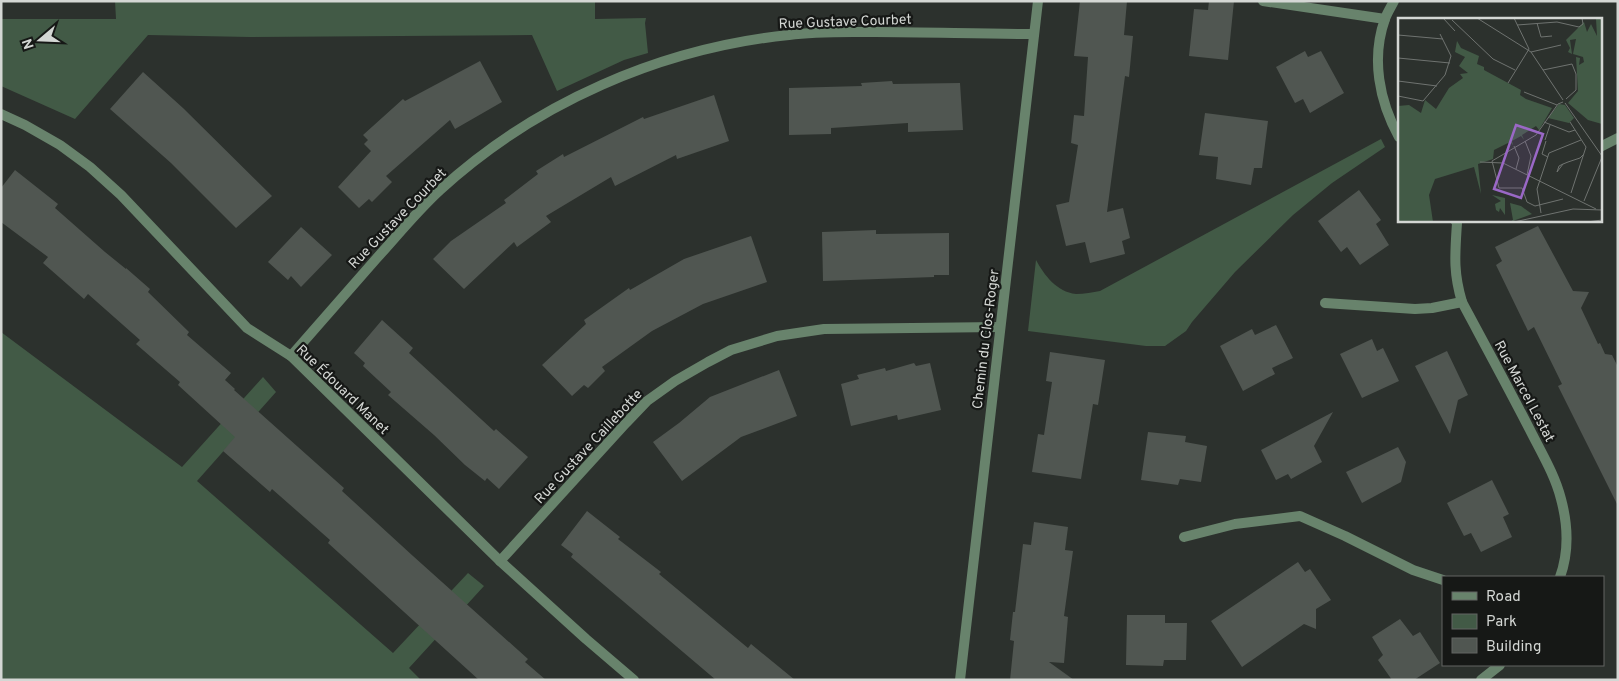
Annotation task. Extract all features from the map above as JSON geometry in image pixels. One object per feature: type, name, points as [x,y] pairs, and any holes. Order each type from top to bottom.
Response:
[{"type":"street","name":"Chemin du Clos-Roger","points":[[960,680],[1038,1]]},
{"type":"street","points":[[1263,1],[1385,19]]},
{"type":"street","points":[[1394,1],[1385,19],[1380,43],[1379,77],[1386,111],[1398,135]]},
{"type":"street","name":"Rue Gustave Courbet","points":[[291,356],[395,238],[439,191],[466,168],[540,116],[620,77],[687,54],[772,37],[828,32],[1034,34]]},
{"type":"street","name":"Rue Édouard Manet","points":[[1,114],[25,124],[60,145],[90,167],[120,195],[247,328],[291,356],[500,561],[634,680]]},
{"type":"street","points":[[1602,146],[1618,138]]},
{"type":"street","name":"Rue Marcel Lestat","points":[[1459,221],[1455,268],[1456,284],[1462,302],[1543,456],[1560,496],[1564,512],[1567,549],[1560,576]]},
{"type":"street","points":[[1325,303],[1415,309],[1432,308],[1462,302]]},
{"type":"street","name":"Rue Gustave Caillebotte","points":[[500,561],[626,422],[648,401],[675,381],[731,350],[777,336],[824,329],[1000,327]]},
{"type":"street","points":[[1184,537],[1235,524],[1300,516],[1413,570],[1442,580]]},
{"type":"street","points":[[1481,680],[1499,666]]},
{"type":"green space","points":[[115,1],[595,1],[595,19],[646,18],[648,53],[624,60],[557,91],[532,35],[250,37],[148,35],[75,119],[1,86],[1,19],[116,19]]},
{"type":"green space","points":[[1381,139],[1385,147],[1332,183],[1293,215],[1235,272],[1186,331],[1165,346],[1146,346],[1028,331],[1036,260],[1052,282],[1069,293],[1100,291]]},
{"type":"green space","points":[[1,332],[182,467],[263,377],[276,392],[197,481],[393,653],[468,573],[484,586],[409,668],[421,680],[1,680]]},
{"type":"building","points":[[1080,1],[1127,1],[1124,35],[1133,36],[1129,77],[1125,76],[1107,212],[1123,208],[1130,238],[1122,241],[1125,254],[1090,263],[1085,242],[1066,246],[1056,205],[1069,202],[1078,145],[1071,143],[1074,115],[1084,116],[1088,57],[1074,56]]},
{"type":"building","points":[[1209,1],[1234,1],[1228,60],[1189,56],[1194,9],[1208,10]]},
{"type":"building","points":[[1305,51],[1308,57],[1321,51],[1344,93],[1310,113],[1303,99],[1295,103],[1276,67]]},
{"type":"building","points":[[480,61],[502,102],[455,129],[450,120],[386,176],[392,182],[372,202],[369,199],[359,208],[338,187],[371,151],[364,144],[368,140],[363,135],[403,99],[405,101]]},
{"type":"building","points":[[143,72],[183,108],[272,196],[236,228],[171,163],[110,109]]},
{"type":"building","points":[[892,81],[893,84],[960,83],[963,130],[908,132],[908,123],[831,128],[831,134],[789,135],[789,88],[862,86],[861,83]]},
{"type":"building","points":[[714,95],[729,141],[677,159],[676,155],[615,186],[611,177],[546,216],[551,222],[517,247],[514,242],[464,289],[433,259],[451,241],[506,203],[504,200],[538,174],[536,171],[563,154],[564,157],[643,117],[644,119]]},
{"type":"building","points":[[1205,113],[1268,121],[1262,168],[1254,168],[1251,185],[1216,179],[1218,157],[1199,155]]},
{"type":"building","points":[[15,170],[58,204],[55,208],[150,289],[148,292],[189,332],[187,335],[231,373],[225,380],[234,390],[344,488],[342,491],[528,659],[525,662],[546,680],[479,680],[328,543],[330,540],[272,489],[270,492],[223,451],[235,437],[178,385],[180,382],[136,344],[140,340],[88,294],[84,299],[43,263],[48,257],[1,222],[1,188]]},
{"type":"building","points":[[1359,190],[1381,220],[1376,224],[1389,245],[1360,265],[1347,247],[1341,252],[1318,221]]},
{"type":"building","points":[[1538,226],[1573,291],[1589,292],[1581,308],[1598,344],[1600,343],[1605,354],[1612,355],[1618,367],[1618,506],[1558,386],[1562,384],[1534,327],[1528,331],[1496,265],[1502,261],[1495,247]]},
{"type":"building","points":[[301,227],[332,255],[301,287],[291,276],[288,280],[268,262]]},
{"type":"building","points":[[876,230],[876,234],[949,233],[949,275],[823,281],[822,232]]},
{"type":"building","points":[[751,236],[767,282],[703,304],[652,331],[602,367],[605,371],[588,388],[584,385],[572,396],[542,365],[586,324],[584,320],[629,288],[630,290],[684,259]]},
{"type":"building","points":[[382,320],[413,348],[409,353],[494,431],[496,429],[528,457],[499,489],[487,478],[485,481],[465,465],[388,395],[391,392],[363,366],[365,363],[354,353]]},
{"type":"building","points":[[1276,325],[1293,358],[1272,368],[1275,374],[1243,391],[1220,346],[1252,329],[1255,335]]},
{"type":"building","points":[[1372,339],[1377,351],[1383,348],[1399,381],[1362,398],[1340,354]]},
{"type":"building","points":[[1447,351],[1468,395],[1458,400],[1450,434],[1415,366]]},
{"type":"building","points":[[1050,352],[1105,360],[1098,405],[1093,404],[1081,479],[1032,472],[1038,434],[1044,435],[1052,382],[1046,381]]},
{"type":"building","points":[[914,363],[916,366],[930,363],[941,410],[898,420],[897,415],[851,426],[841,384],[859,379],[857,375],[885,368],[886,371]]},
{"type":"building","points":[[779,370],[797,416],[741,437],[682,481],[653,442],[710,397]]},
{"type":"building","points":[[1333,412],[1314,446],[1322,462],[1291,479],[1288,474],[1276,480],[1261,450]]},
{"type":"building","points":[[1148,432],[1186,436],[1185,442],[1207,446],[1201,482],[1180,479],[1178,485],[1141,480]]},
{"type":"building","points":[[1398,447],[1406,462],[1401,482],[1362,503],[1346,472]]},
{"type":"building","points":[[1492,480],[1509,514],[1503,517],[1512,537],[1481,552],[1471,533],[1464,536],[1447,503]]},
{"type":"building","points":[[587,511],[620,537],[618,539],[661,572],[659,574],[748,648],[751,644],[795,680],[716,680],[571,557],[573,554],[561,545]]},
{"type":"building","points":[[1034,522],[1068,527],[1065,550],[1073,551],[1064,616],[1068,617],[1064,663],[1049,662],[1074,680],[1010,680],[1014,641],[1010,640],[1023,544],[1031,545]]},
{"type":"building","points":[[1298,562],[1305,572],[1310,569],[1331,600],[1316,609],[1316,629],[1304,624],[1242,667],[1211,621]]},
{"type":"building","points":[[1127,615],[1165,615],[1165,623],[1187,623],[1186,660],[1164,660],[1163,666],[1126,665]]},
{"type":"building","points":[[1400,619],[1413,636],[1420,632],[1440,663],[1414,680],[1392,680],[1378,660],[1383,655],[1372,637]]}]
